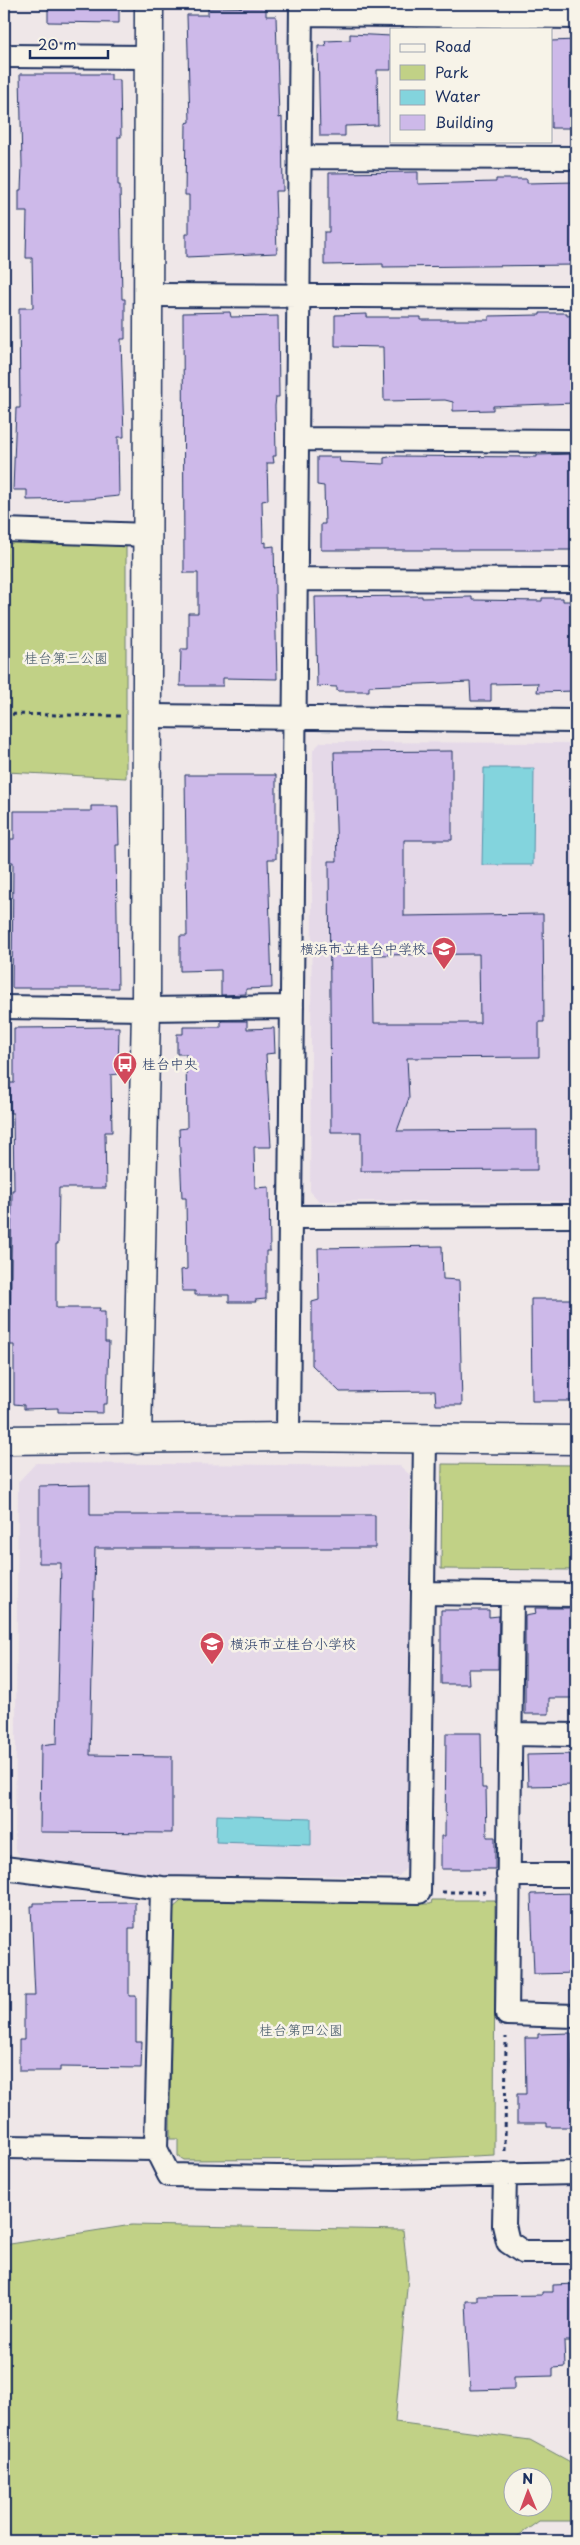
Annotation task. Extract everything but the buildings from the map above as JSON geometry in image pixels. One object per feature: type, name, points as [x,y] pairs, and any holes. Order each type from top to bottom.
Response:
[{"type":"street","points":[[137,1440],[146,1009],[149,4]]},
{"type":"street","points":[[288,1437],[301,9],[576,16]]},
{"type":"street","points":[[4,56],[149,57]]},
{"type":"street","points":[[300,156],[576,158]]},
{"type":"street","points":[[149,295],[576,297]]},
{"type":"street","points":[[297,440],[576,441]]},
{"type":"street","points":[[4,530],[148,535]]},
{"type":"street","points":[[296,579],[576,580]]},
{"type":"street","points":[[148,716],[576,720]]},
{"type":"street","points":[[4,1007],[146,1009],[292,1008]]},
{"type":"street","points":[[290,1217],[576,1216]]},
{"type":"street","points":[[4,1440],[288,1437],[576,1440]]},
{"type":"street","points":[[4,1868],[162,1888],[419,1892],[425,1439]]},
{"type":"street","points":[[424,1593],[512,1596],[576,1595]]},
{"type":"street","points":[[512,1596],[507,2014],[576,2016]]},
{"type":"street","points":[[510,1734],[576,1735]]},
{"type":"street","points":[[508,1883],[576,1876]]},
{"type":"street","points":[[162,1888],[156,2149],[169,2174],[337,2178],[576,2173]]},
{"type":"street","points":[[4,2147],[156,2149]]},
{"type":"street","points":[[505,2174],[504,2225],[508,2242],[524,2252],[576,2252]]},
{"type":"path","points":[[4,714],[148,716]]},
{"type":"path","points":[[419,1892],[508,1883]]},
{"type":"path","points":[[505,2174],[507,2014]]},
{"type":"shaded area","name":"横浜市立桂台中学校","points":[[321,742],[576,743],[576,1201],[319,1201],[310,1191],[313,750]]},
{"type":"shaded area","name":"横浜市立桂台小学校","points":[[36,1463],[400,1466],[410,1475],[407,1867],[399,1876],[164,1875],[21,1857],[15,1849],[18,1482]]},
{"type":"green space","name":"桂台第三公園","points":[[6,539],[126,544],[126,778],[6,772]]},
{"type":"green space","points":[[442,1464],[576,1465],[576,1570],[441,1569]]},
{"type":"green space","name":"桂台第四公園","points":[[432,1900],[495,1900],[494,2155],[414,2159],[184,2160],[178,2156],[178,2139],[170,2139],[172,1909],[181,1901],[431,1904]]},
{"type":"green space","points":[[132,2225],[403,2230],[408,2277],[395,2422],[530,2440],[576,2465],[576,2521],[539,2521],[511,2541],[4,2541],[4,2245]]},
{"type":"water","points":[[484,768],[534,768],[533,865],[482,865]]},
{"type":"water","points":[[217,1815],[311,1818],[311,1845],[216,1842]]},
{"type":"waterway","points":[[568,2541],[576,2533]]},
{"type":"place","name":"横浜市立桂台中学校","points":[[444,970]]},
{"type":"place","name":"桂台中央","points":[[125,1085]]},
{"type":"place","name":"横浜市立桂台小学校","points":[[212,1665]]}]
